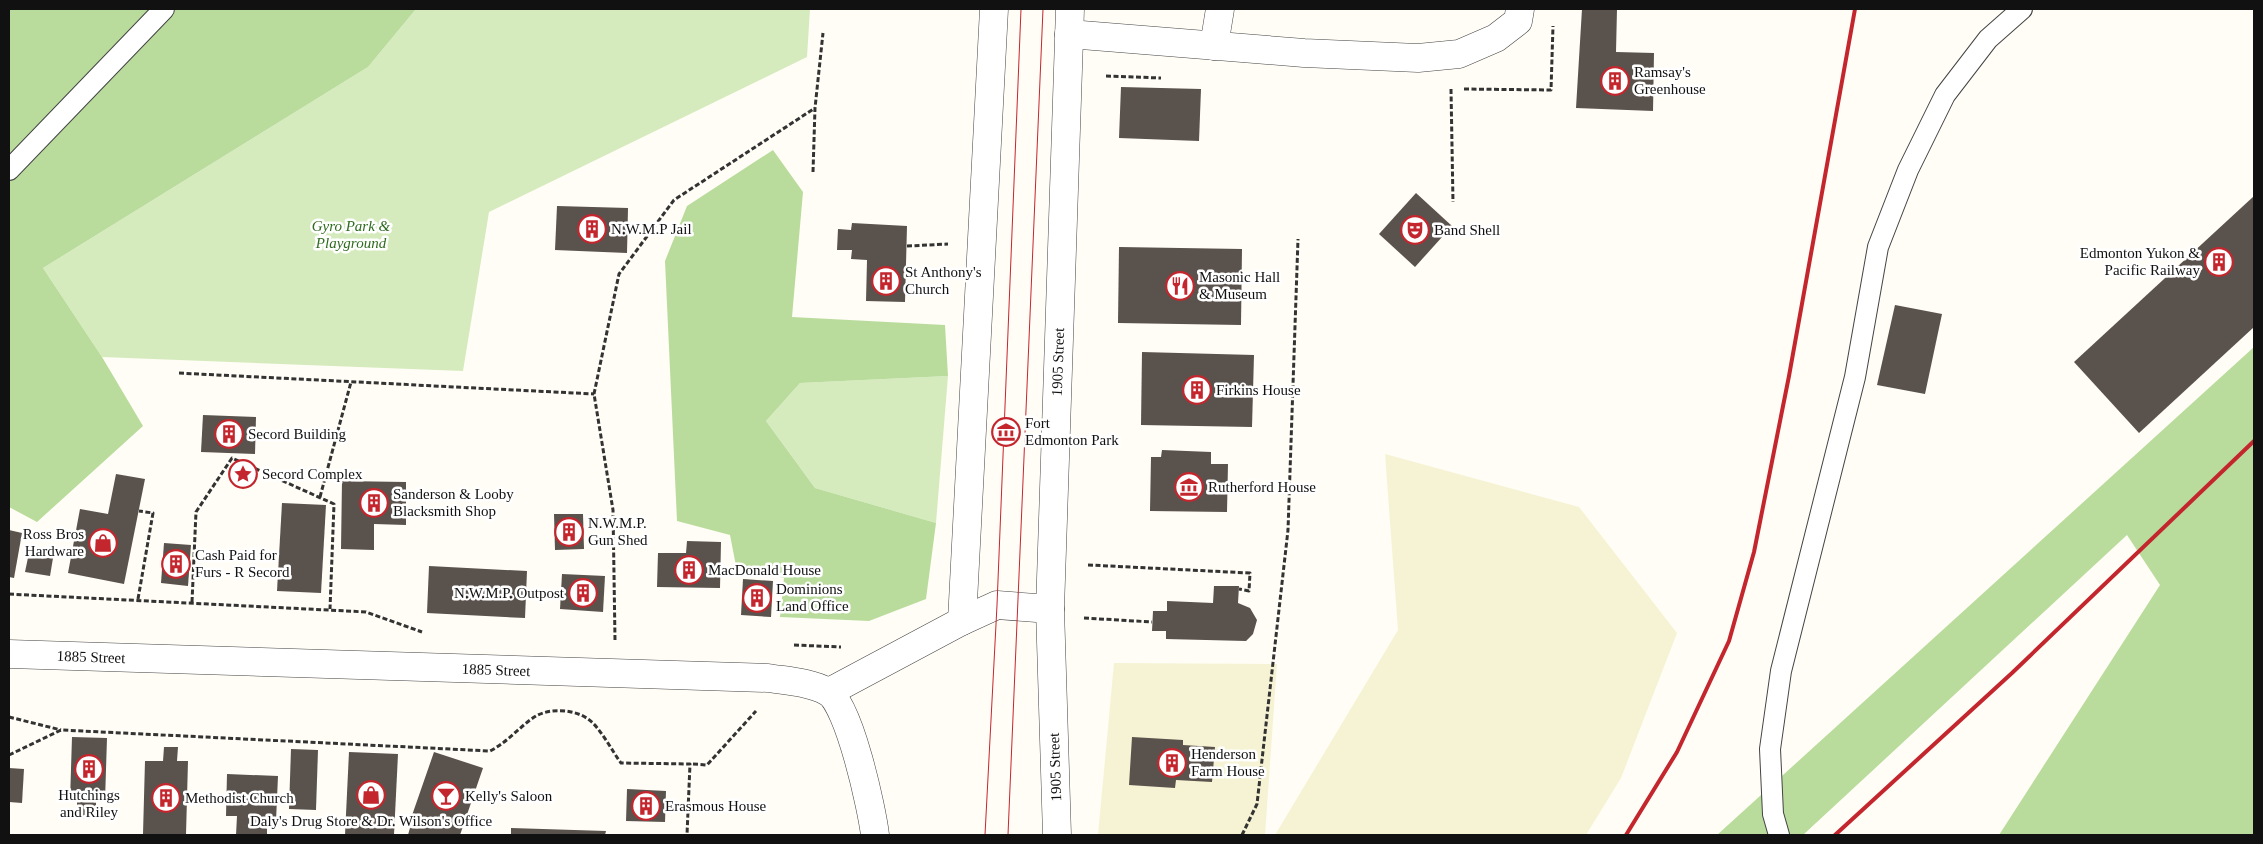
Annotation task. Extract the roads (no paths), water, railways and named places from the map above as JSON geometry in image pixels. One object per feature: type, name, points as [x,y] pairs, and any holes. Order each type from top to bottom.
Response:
[{"type":"street","points":[[962,621],[994,9]]},
{"type":"street","points":[[1214,46],[1220,9]]},
{"type":"street","points":[[1070,21],[1214,46],[1418,58],[1459,54],[1496,38],[1518,21],[1520,9]]},
{"type":"street","name":"1905 Street","points":[[1057,835],[1050,608],[1070,21]]},
{"type":"street","points":[[875,835],[872,810],[844,713],[829,692],[962,621],[997,605],[1050,608]]},
{"type":"street","name":"1885 Street","points":[[9,654],[783,680],[798,682],[829,692]]},
{"type":"lane","points":[[9,170],[164,9]]},
{"type":"lane","points":[[1779,835],[1773,814],[1770,758],[1781,671],[1855,377],[1878,247],[1908,170],[1945,95],[1988,39],[2022,9]]},
{"type":"tram line","points":[[985,835],[997,605],[1021,9]]},
{"type":"tram line","points":[[1008,835],[1043,9]]},
{"type":"railway","points":[[1626,835],[1677,752],[1729,641],[1754,552],[1789,376],[1855,9]]},
{"type":"railway","points":[[1835,835],[2012,673],[2254,441]]},
{"type":"place","name":"Ramsay's Greenhouse","points":[[1615,81]]},
{"type":"place","name":"N.W.M.P Jail","points":[[592,229]]},
{"type":"place","name":"Band Shell","points":[[1415,230]]},
{"type":"place","name":"Edmonton Yukon & Pacific Railway","points":[[2219,262]]},
{"type":"place","name":"St Anthony's Church","points":[[886,281]]},
{"type":"place","name":"Masonic Hall & Museum","points":[[1180,286]]},
{"type":"place","name":"Firkins House","points":[[1197,390]]},
{"type":"place","name":"Fort Edmonton Park","points":[[1006,432]]},
{"type":"place","name":"Secord Building","points":[[229,434]]},
{"type":"place","name":"Secord Complex","points":[[243,474]]},
{"type":"place","name":"Rutherford House","points":[[1189,487]]},
{"type":"place","name":"Sanderson & Looby Blacksmith Shop","points":[[374,503]]},
{"type":"place","name":"N.W.M.P. Gun Shed","points":[[569,532]]},
{"type":"place","name":"Ross Bros Hardware","points":[[103,543]]},
{"type":"place","name":"Cash Paid for Furs - R Secord","points":[[176,564]]},
{"type":"place","name":"MacDonald House","points":[[689,570]]},
{"type":"place","name":"N.W.M.P. Outpost","points":[[583,593]]},
{"type":"place","name":"Dominions Land Office","points":[[757,598]]},
{"type":"place","name":"Henderson Farm House","points":[[1172,763]]},
{"type":"place","name":"Hutchings and Riley","points":[[89,769]]},
{"type":"place","name":"Daly's Drug Store & Dr. Wilson's Office","points":[[371,795]]},
{"type":"place","name":"Kelly's Saloon","points":[[446,796]]},
{"type":"place","name":"Methodist Church","points":[[166,798]]},
{"type":"place","name":"Erasmous House","points":[[646,806]]},
{"type":"park label","name":"Gyro Park & Playground","points":[[351,234]]}]
